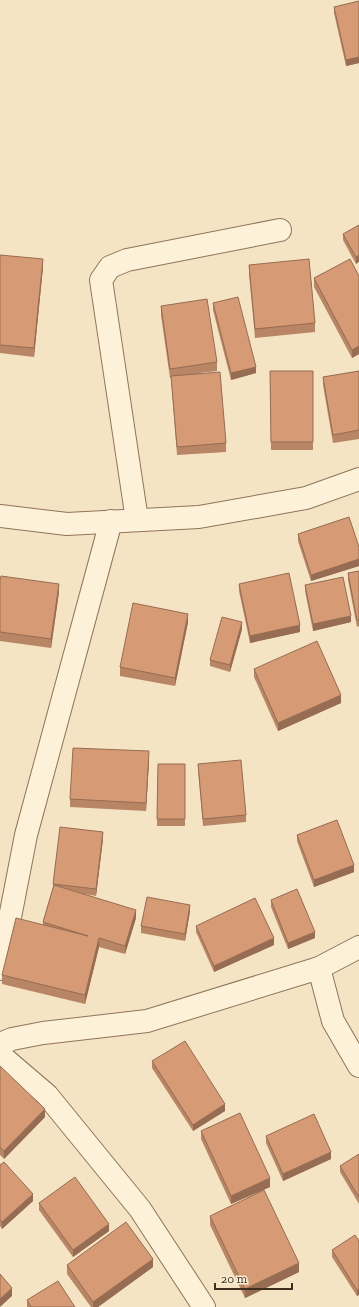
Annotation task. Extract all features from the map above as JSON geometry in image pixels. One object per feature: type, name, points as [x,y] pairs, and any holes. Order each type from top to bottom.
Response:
[{"type":"street","points":[[137,520],[101,280],[110,267],[127,260],[280,230]]},
{"type":"street","points":[[0,516],[67,524],[199,517],[306,498],[359,479]]},
{"type":"street","points":[[0,969],[26,835],[111,521]]},
{"type":"street","points":[[0,1044],[12,1039],[43,1033],[147,1021],[319,968],[359,946]]},
{"type":"street","points":[[319,968],[333,1021],[359,1066]]},
{"type":"street","points":[[0,1058],[6,1060],[47,1095],[62,1113],[140,1209],[204,1307]]},
{"type":"building","points":[[359,1],[359,57],[346,60],[334,7]]},
{"type":"building","points":[[359,225],[359,255],[356,257],[343,234]]},
{"type":"building","points":[[0,255],[43,259],[34,348],[0,345]]},
{"type":"building","points":[[309,259],[315,323],[255,329],[249,265]]},
{"type":"building","points":[[350,259],[359,276],[359,346],[352,350],[314,278]]},
{"type":"building","points":[[238,297],[256,367],[231,373],[213,303]]},
{"type":"building","points":[[207,299],[217,362],[170,369],[161,306]]},
{"type":"building","points":[[270,371],[313,371],[313,442],[271,442]]},
{"type":"building","points":[[359,371],[359,430],[333,435],[323,377]]},
{"type":"building","points":[[220,372],[226,443],[177,447],[171,376]]},
{"type":"building","points":[[349,517],[359,547],[359,559],[311,575],[298,534]]},
{"type":"building","points":[[359,571],[359,620],[357,620],[348,573]]},
{"type":"building","points":[[289,573],[300,625],[250,636],[239,584]]},
{"type":"building","points":[[1,576],[59,584],[51,639],[0,632]]},
{"type":"building","points":[[343,577],[351,616],[313,624],[305,585]]},
{"type":"building","points":[[133,603],[188,614],[175,678],[120,667]]},
{"type":"building","points":[[222,617],[242,622],[230,665],[210,660]]},
{"type":"building","points":[[317,641],[341,695],[278,723],[254,669]]},
{"type":"building","points":[[73,748],[149,751],[146,803],[70,799]]},
{"type":"building","points":[[241,760],[246,815],[203,819],[198,764]]},
{"type":"building","points":[[158,764],[185,764],[185,819],[157,819]]},
{"type":"building","points":[[337,820],[354,865],[314,880],[297,835]]},
{"type":"building","points":[[60,827],[103,832],[96,889],[53,884]]},
{"type":"building","points":[[54,885],[136,910],[125,946],[99,938],[85,995],[2,975],[16,918],[88,936],[43,922]]},
{"type":"building","points":[[297,889],[315,932],[288,943],[271,900]]},
{"type":"building","points":[[147,897],[190,905],[185,934],[141,926]]},
{"type":"building","points":[[255,898],[274,938],[214,966],[196,926]]},
{"type":"building","points":[[185,1041],[225,1104],[193,1125],[152,1061]]},
{"type":"building","points":[[0,1066],[45,1109],[4,1151],[0,1147]]},
{"type":"building","points":[[240,1113],[270,1178],[231,1196],[201,1131]]},
{"type":"building","points":[[314,1114],[331,1152],[283,1174],[266,1136]]},
{"type":"building","points":[[359,1154],[359,1197],[340,1166]]},
{"type":"building","points":[[4,1162],[33,1194],[2,1222],[0,1220],[0,1165]]},
{"type":"building","points":[[75,1177],[109,1224],[73,1250],[39,1203]]},
{"type":"building","points":[[264,1190],[299,1263],[245,1289],[210,1216]]},
{"type":"building","points":[[126,1222],[153,1259],[93,1302],[67,1265]]},
{"type":"building","points":[[355,1235],[359,1241],[359,1289],[357,1290],[332,1250]]},
{"type":"building","points":[[0,1274],[12,1288],[0,1299]]},
{"type":"building","points":[[58,1281],[75,1307],[31,1307],[27,1300]]}]
